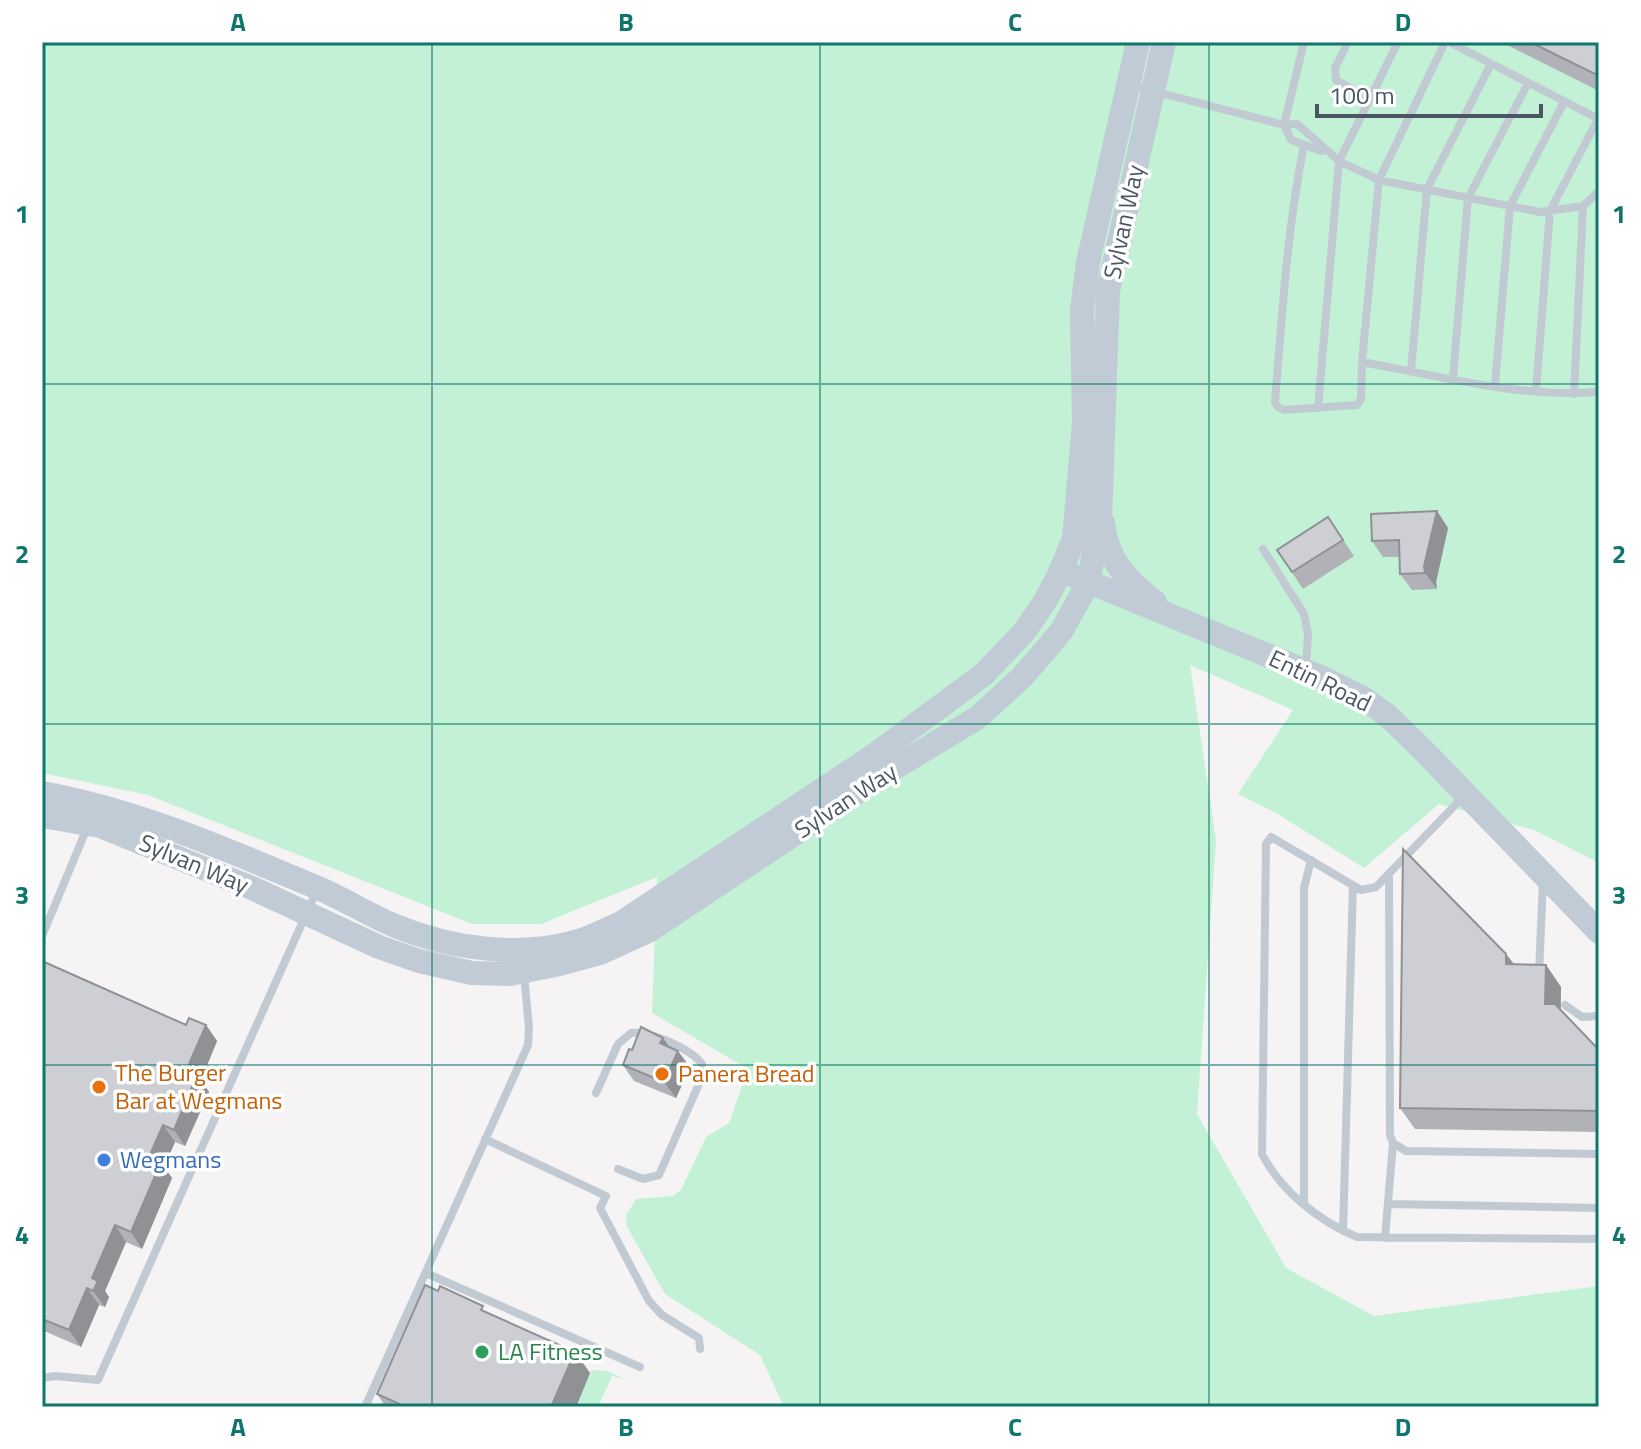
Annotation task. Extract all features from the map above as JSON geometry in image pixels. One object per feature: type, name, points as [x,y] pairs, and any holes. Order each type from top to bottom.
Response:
[{"type":"street","name":"Sylvan Way","points":[[756,848],[984,674],[1024,632],[1061,570],[1074,539],[1079,486],[1085,362],[1082,310],[1088,262],[1138,42]]},
{"type":"street","name":"Sylvan Way","points":[[42,793],[379,947],[419,961],[472,973],[523,961],[621,923],[883,775],[993,706],[1062,630],[1088,583],[1101,506],[1108,291],[1164,42]]},
{"type":"street","points":[[1101,506],[1109,551],[1126,579],[1176,619]]},
{"type":"street","name":"Entin Road","points":[[1061,570],[1306,671],[1363,698],[1387,715],[1599,932]]},
{"type":"street","name":"Sylvan Way","points":[[42,816],[92,814],[183,831],[318,888],[393,925],[429,938],[492,949],[523,961]]},
{"type":"lane","points":[[1304,42],[1284,125],[1291,140],[1326,152]]},
{"type":"lane","points":[[1348,42],[1335,68],[1336,80],[1370,99]]},
{"type":"lane","points":[[1318,408],[1339,161],[1398,42]]},
{"type":"lane","points":[[1304,145],[1286,260],[1275,402],[1284,410],[1357,405],[1361,399],[1379,180],[1447,42],[1598,119],[1550,211],[1536,391]]},
{"type":"lane","points":[[1411,371],[1427,189],[1491,64]]},
{"type":"lane","points":[[1453,378],[1468,198],[1528,83]]},
{"type":"lane","points":[[1128,85],[1284,125],[1297,124],[1339,161],[1379,180],[1540,212],[1583,206],[1599,191]]},
{"type":"lane","points":[[1495,386],[1510,206],[1564,102]]},
{"type":"lane","points":[[1574,394],[1583,206]]},
{"type":"lane","points":[[1362,362],[1495,386],[1574,394],[1599,392]]},
{"type":"lane","points":[[1263,549],[1304,614],[1308,634],[1306,671]]},
{"type":"lane","points":[[1466,794],[1376,887],[1361,890],[1271,837],[1266,844],[1262,1154],[1273,1176],[1331,1227],[1357,1237],[1599,1239]]},
{"type":"lane","points":[[42,936],[92,814]]},
{"type":"lane","points":[[1304,1202],[1304,888],[1311,860]]},
{"type":"lane","points":[[1385,1238],[1393,1143],[1390,1135],[1389,874]]},
{"type":"lane","points":[[1539,985],[1543,875]]},
{"type":"lane","points":[[1343,1231],[1353,885]]},
{"type":"lane","points":[[42,1378],[98,1380],[318,888]]},
{"type":"lane","points":[[365,1407],[528,1045],[523,961]]},
{"type":"lane","points":[[1565,1005],[1582,1017],[1599,1016]]},
{"type":"lane","points":[[596,1093],[622,1039],[637,1031],[692,1054],[702,1064],[702,1077],[659,1175],[643,1179],[618,1169]]},
{"type":"lane","points":[[669,1125],[680,1129]]},
{"type":"lane","points":[[485,1139],[606,1196],[600,1208],[644,1292],[662,1315],[699,1338],[700,1349]]},
{"type":"lane","points":[[1393,1143],[1406,1151],[1599,1154]]},
{"type":"lane","points":[[1388,1204],[1599,1208]]},
{"type":"lane","points":[[426,1273],[640,1367]]},
{"type":"green space","points":[[42,42],[1599,42],[1599,863],[1534,830],[1439,804],[1364,868],[1276,813],[1238,794],[1293,710],[1190,665],[1216,841],[1197,1114],[1286,1268],[1374,1316],[1599,1286],[1599,1407],[784,1407],[760,1355],[665,1294],[627,1227],[626,1216],[636,1199],[673,1196],[681,1190],[706,1137],[729,1123],[748,1069],[652,1013],[657,877],[541,924],[472,924],[148,795],[47,774],[42,782]]},
{"type":"green space","points":[[592,1370],[607,1371],[624,1379],[612,1376],[598,1407],[575,1407]]},
{"type":"building","points":[[1530,42],[1599,42],[1599,76]]},
{"type":"building","points":[[1437,511],[1425,573],[1400,574],[1399,540],[1372,541],[1371,514]]},
{"type":"building","points":[[1328,517],[1343,540],[1292,572],[1277,550]]},
{"type":"building","points":[[1403,849],[1506,954],[1506,964],[1546,965],[1545,1004],[1555,1004],[1599,1050],[1599,1111],[1400,1108]]},
{"type":"building","name":"Wegmans","points":[[42,961],[186,1025],[189,1018],[206,1025],[186,1071],[197,1075],[174,1130],[163,1125],[149,1157],[161,1162],[131,1232],[115,1225],[92,1278],[98,1281],[93,1291],[87,1288],[69,1330],[42,1319]]},
{"type":"building","points":[[641,1027],[663,1038],[660,1043],[678,1051],[664,1082],[623,1065]]},
{"type":"building","name":"LA Fitness","points":[[425,1285],[438,1291],[440,1286],[483,1306],[481,1310],[575,1352],[551,1407],[406,1407],[377,1394]]},
{"type":"place","name":"Panera Bread","points":[[662,1074]]},
{"type":"place","name":"The Burger Bar at Wegmans","points":[[99,1087]]},
{"type":"place","name":"Wegmans","points":[[104,1160]]},
{"type":"place","name":"LA Fitness","points":[[482,1352]]}]
